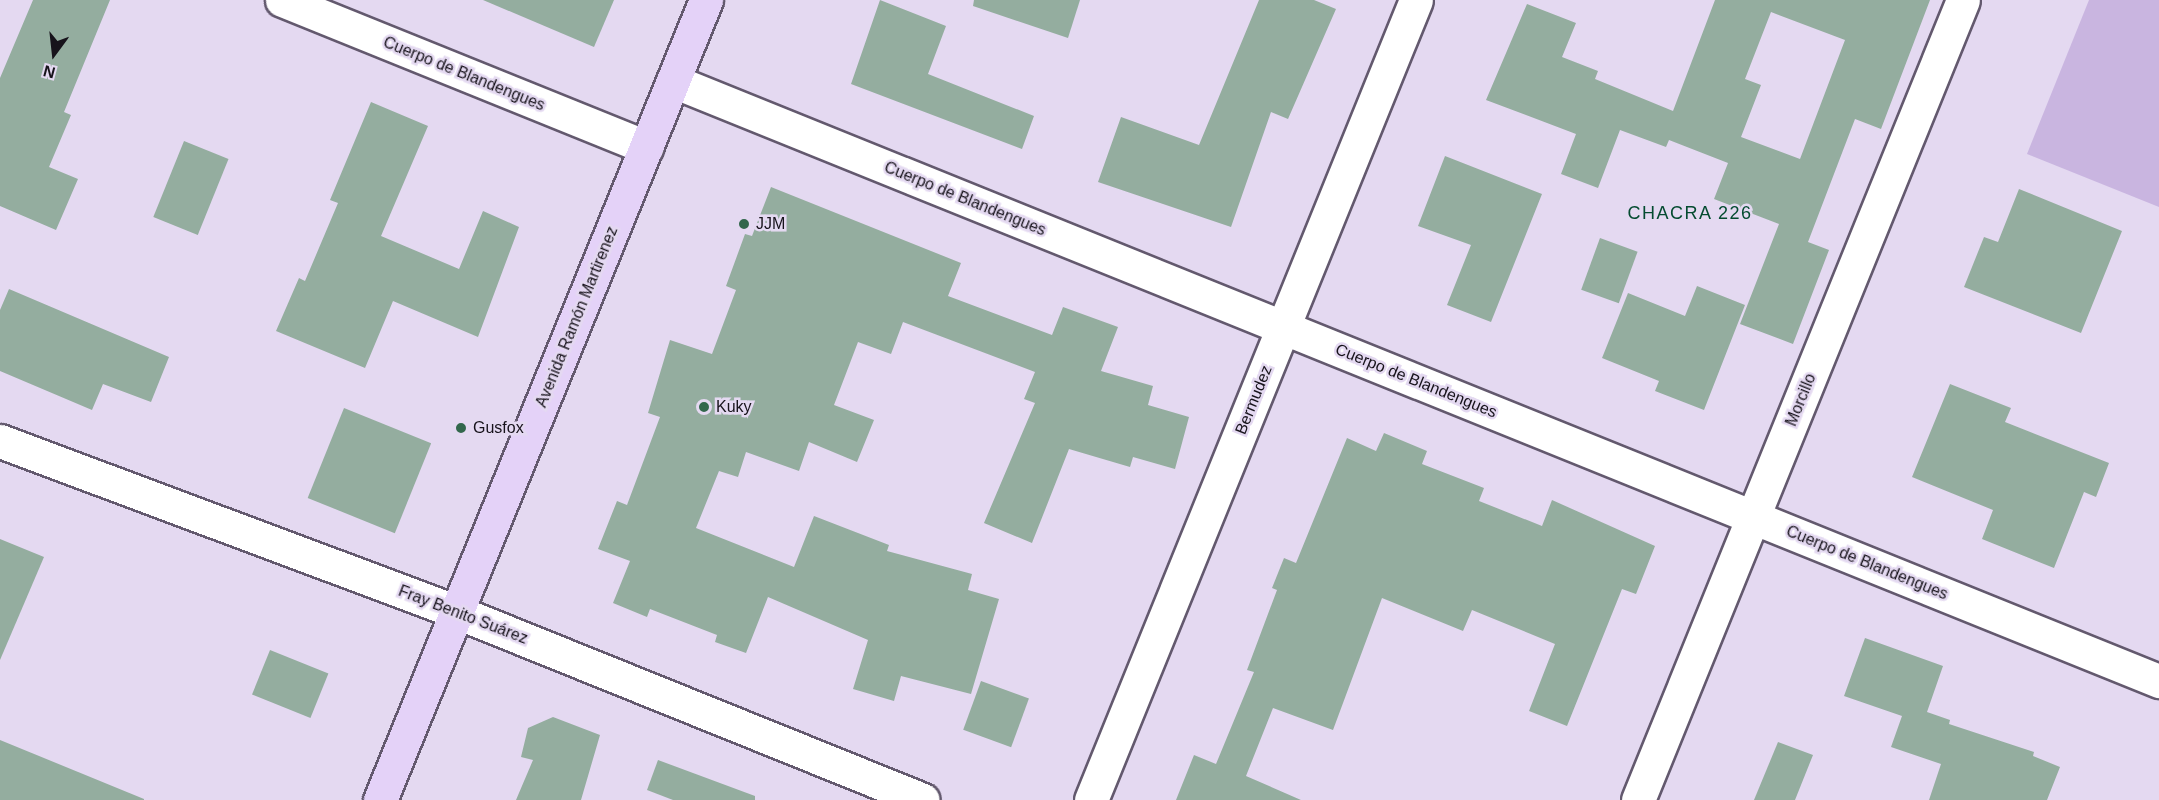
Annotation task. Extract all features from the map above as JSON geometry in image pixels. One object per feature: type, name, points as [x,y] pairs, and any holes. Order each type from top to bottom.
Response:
[{"type":"main road","name":"Avenida Ramón Martirenez","points":[[380,800],[706,0]]},
{"type":"street","name":"Cuerpo de Blandengues","points":[[282,0],[646,147]]},
{"type":"street","name":"Bermudez","points":[[1090,800],[1416,0]]},
{"type":"street","name":"Morcillo","points":[[1638,800],[1963,0]]},
{"type":"street","name":"Cuerpo de Blandengues","points":[[673,81],[2159,681]]},
{"type":"street","name":"Fray Benito Suárez","points":[[0,441],[457,612],[922,800]]},
{"type":"shaded area","points":[[2089,0],[2159,0],[2159,207],[2027,154]]},
{"type":"building","points":[[33,0],[110,0],[64,112],[71,115],[49,167],[78,179],[56,230],[0,206],[0,78]]},
{"type":"building","points":[[483,0],[614,0],[594,47]]},
{"type":"building","points":[[880,0],[946,26],[928,74],[1034,116],[1022,149],[851,84]]},
{"type":"building","points":[[974,0],[1080,0],[1068,38],[973,6]]},
{"type":"building","points":[[1259,0],[1314,0],[1336,9],[1288,119],[1271,112],[1231,227],[1098,182],[1121,117],[1199,145]]},
{"type":"building","points":[[1715,0],[1930,0],[1881,129],[1855,119],[1808,242],[1829,250],[1793,344],[1740,324],[1779,224],[1714,199],[1728,163],[1669,140],[1666,147],[1620,130],[1598,188],[1561,174],[1576,134],[1486,100],[1527,4],[1576,23],[1562,57],[1598,71],[1595,79],[1673,111]],"holes":[[[1771,12],[1845,40],[1800,159],[1741,137],[1761,85],[1745,79]]]},
{"type":"building","points":[[371,102],[428,126],[381,236],[459,269],[483,211],[519,227],[478,337],[393,301],[365,368],[276,331],[299,278],[305,281],[338,203],[330,200]]},
{"type":"building","points":[[184,141],[229,159],[198,235],[153,217]]},
{"type":"building","points":[[1445,156],[1542,194],[1491,322],[1447,305],[1471,245],[1418,226]]},
{"type":"building","points":[[771,187],[961,263],[948,296],[1052,335],[1063,307],[1118,327],[1101,371],[1153,386],[1148,405],[1189,417],[1175,469],[1133,457],[1130,467],[1069,449],[1032,543],[984,523],[1035,403],[1024,399],[1035,372],[903,322],[891,354],[858,342],[834,405],[874,420],[857,462],[809,442],[799,471],[746,452],[738,477],[719,471],[696,528],[794,567],[814,516],[889,545],[887,551],[972,574],[968,590],[999,599],[971,694],[901,676],[894,701],[853,689],[868,640],[768,597],[746,653],[715,642],[717,635],[650,609],[647,617],[613,603],[630,561],[598,549],[617,501],[627,505],[660,417],[648,413],[670,340],[712,354],[736,290],[726,286],[745,234],[752,236]]},
{"type":"building","points":[[2019,189],[2122,231],[2081,333],[1964,287],[1984,237],[1998,242]]},
{"type":"building","points":[[1600,238],[1638,252],[1619,303],[1581,290]]},
{"type":"building","points":[[1697,286],[1745,305],[1704,410],[1655,391],[1659,381],[1602,358],[1628,293],[1685,316]]},
{"type":"building","points":[[9,289],[169,357],[151,402],[103,384],[92,410],[0,371],[0,310]]},
{"type":"building","points":[[1950,384],[2011,408],[2005,422],[2109,463],[2096,497],[2084,492],[2054,568],[1982,539],[1993,510],[1912,477]]},
{"type":"building","points":[[344,408],[431,443],[395,533],[308,498]]},
{"type":"building","points":[[1384,433],[1427,451],[1422,464],[1484,488],[1479,501],[1542,526],[1552,500],[1655,546],[1636,594],[1622,589],[1567,726],[1529,711],[1555,644],[1472,610],[1463,631],[1382,598],[1333,730],[1273,708],[1246,776],[1301,800],[1176,800],[1194,755],[1216,764],[1254,672],[1247,670],[1277,590],[1272,588],[1284,558],[1296,563],[1347,438],[1376,451]]},
{"type":"building","points":[[0,539],[44,557],[0,660]]},
{"type":"building","points":[[1865,638],[1943,666],[1927,712],[1950,720],[1949,724],[2034,752],[2033,756],[2060,767],[2047,800],[1929,800],[1941,764],[1891,747],[1902,716],[1844,696]]},
{"type":"building","points":[[270,650],[328,674],[310,718],[252,695]]},
{"type":"building","points":[[981,681],[1029,698],[1011,747],[963,730]]},
{"type":"building","points":[[553,717],[600,735],[581,800],[516,800],[533,760],[521,757],[528,728]]},
{"type":"building","points":[[0,740],[144,799],[144,800],[0,800]]},
{"type":"building","points":[[1778,742],[1813,755],[1795,800],[1754,800]]},
{"type":"building","points":[[658,760],[755,796],[755,800],[673,800],[647,790]]},
{"type":"place","name":"JJM","points":[[744,224]]},
{"type":"place","name":"Kuky","points":[[704,407]]},
{"type":"place","name":"Gusfox","points":[[461,428]]},
{"type":"district","name":"CHACRA 226","points":[[1690,213]]}]
